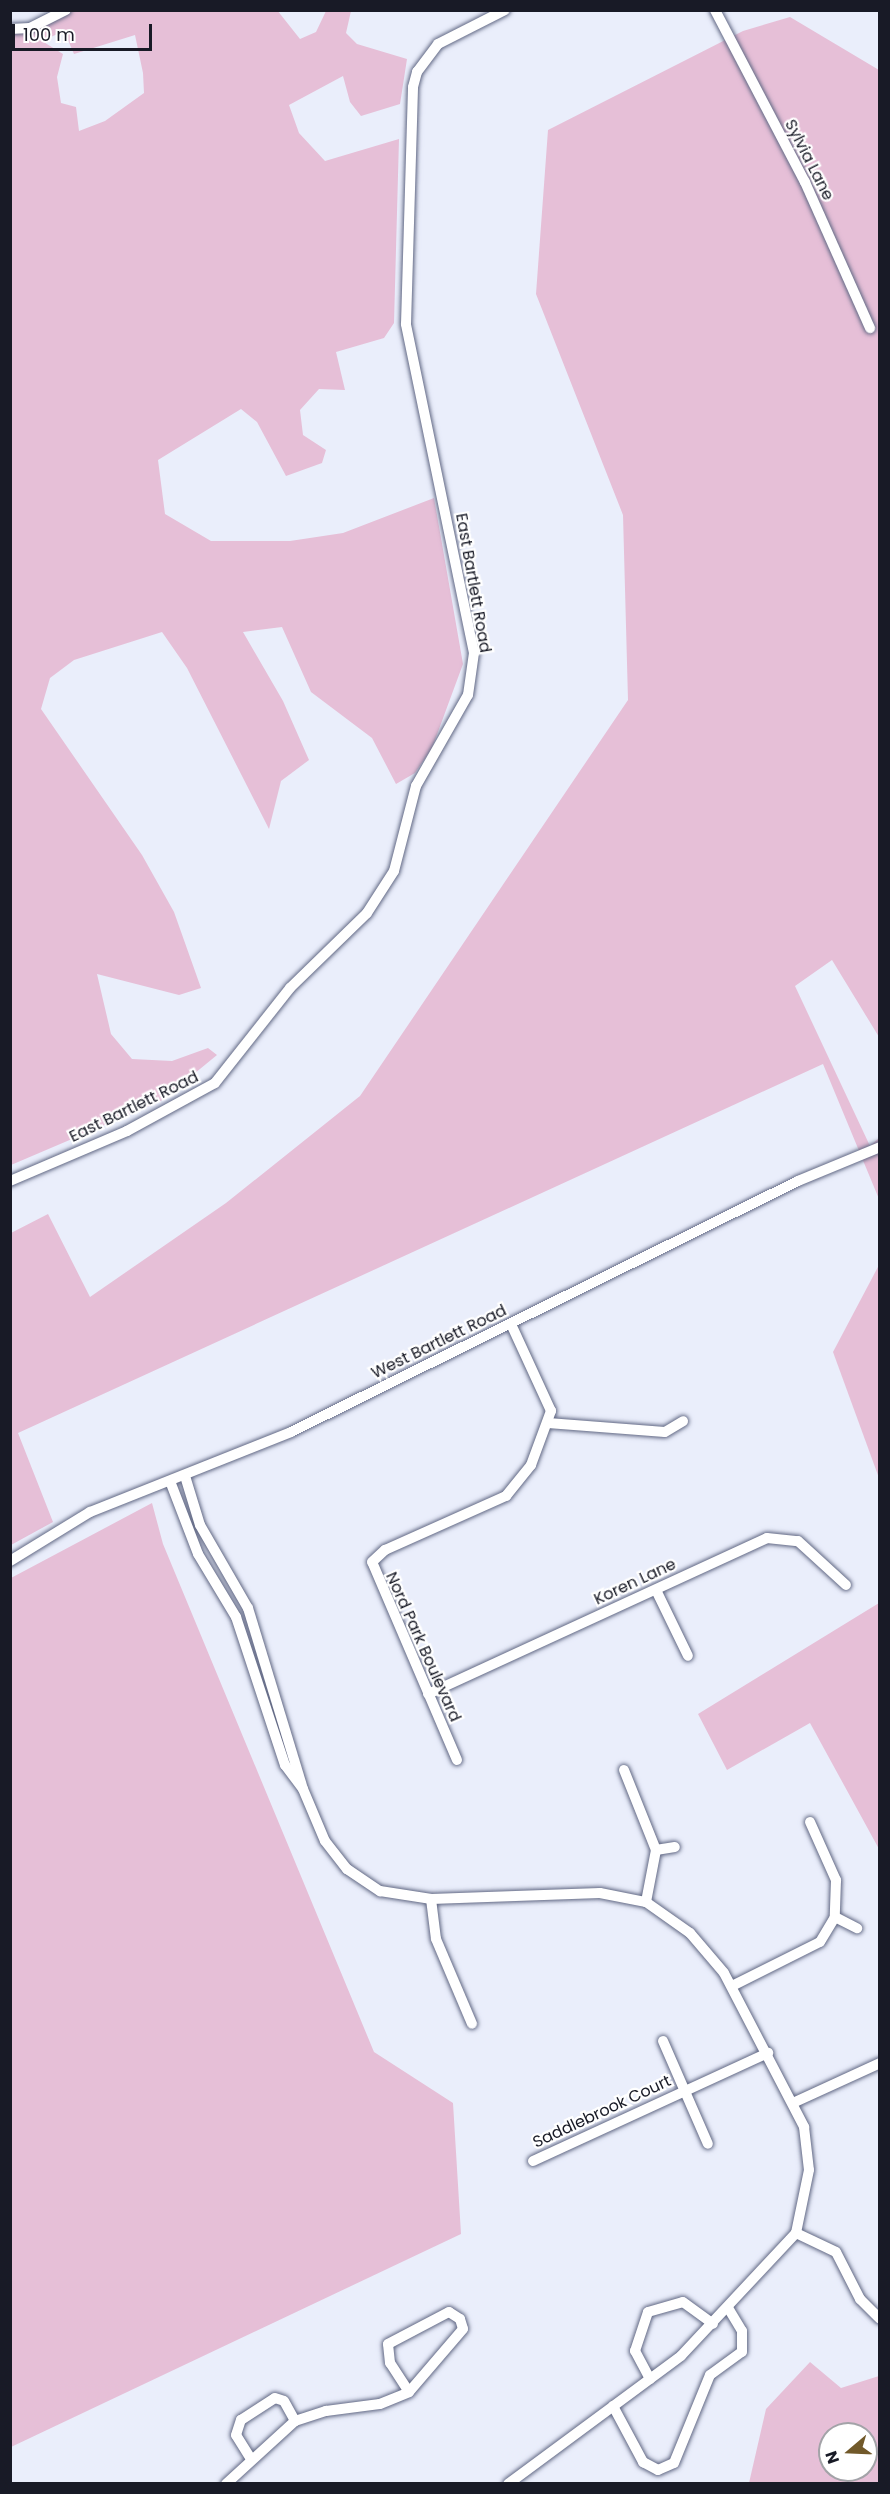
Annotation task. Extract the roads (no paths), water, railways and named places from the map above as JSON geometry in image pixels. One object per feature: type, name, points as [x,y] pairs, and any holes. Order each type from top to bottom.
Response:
[{"type":"street","points":[[10,29],[30,28],[66,10]]},
{"type":"street","name":"East Bartlett Road","points":[[10,1181],[127,1131],[215,1083],[290,988],[367,914],[394,871],[416,786],[468,695],[474,653],[406,324],[413,87],[417,72],[438,44],[505,10]]},
{"type":"street","name":"Sylvia Lane","points":[[715,10],[805,182],[870,328]]},
{"type":"street","name":"West Bartlett Road","points":[[10,1561],[90,1512],[291,1432],[798,1180],[879,1147]]},
{"type":"street","points":[[511,1324],[551,1412],[548,1423],[665,1432],[683,1421]]},
{"type":"street","name":"Nord Park Boulevard","points":[[458,1760],[372,1562],[385,1550],[506,1496],[531,1465],[548,1423]]},
{"type":"street","points":[[184,1476],[200,1525],[248,1608],[293,1746],[303,1789]]},
{"type":"street","points":[[170,1481],[186,1529],[236,1617],[279,1751],[303,1789],[325,1841],[357,1879],[380,1891],[431,1899],[600,1893],[646,1902],[690,1933],[732,1986],[795,2102],[809,2170],[796,2233],[729,2309],[650,2379],[508,2484]]},
{"type":"street","points":[[186,1529],[200,1525]]},
{"type":"street","name":"Koren Lane","points":[[428,1694],[777,1537],[798,1541],[846,1585]]},
{"type":"street","points":[[656,1590],[688,1656]]},
{"type":"street","points":[[279,1751],[293,1746]]},
{"type":"street","points":[[624,1770],[656,1850],[655,1876],[646,1902]]},
{"type":"street","points":[[732,1986],[820,1942],[835,1917],[836,1880],[810,1822]]},
{"type":"street","points":[[656,1850],[675,1847]]},
{"type":"street","points":[[431,1899],[436,1939],[472,2024]]},
{"type":"street","points":[[835,1917],[856,1928]]},
{"type":"street","name":"Saddlebrook Court","points":[[663,2041],[684,2090]]},
{"type":"street","name":"Saddlebrook Court","points":[[533,2161],[768,2053]]},
{"type":"street","points":[[795,2102],[879,2063]]},
{"type":"street","points":[[684,2090],[708,2144]]},
{"type":"street","points":[[796,2233],[836,2252],[861,2299],[879,2319]]},
{"type":"street","points":[[650,2379],[637,2359],[636,2336],[648,2313],[673,2303],[688,2305],[713,2324]]},
{"type":"street","points":[[613,2406],[642,2462],[658,2470],[674,2463],[710,2375],[742,2352],[742,2331],[729,2309]]},
{"type":"street","points":[[226,2484],[295,2421],[326,2411],[380,2404],[409,2392],[460,2335],[457,2315],[443,2314],[391,2340],[390,2363],[409,2392]]},
{"type":"street","points":[[251,2460],[236,2435],[241,2420],[275,2398],[284,2401],[295,2421]]}]
